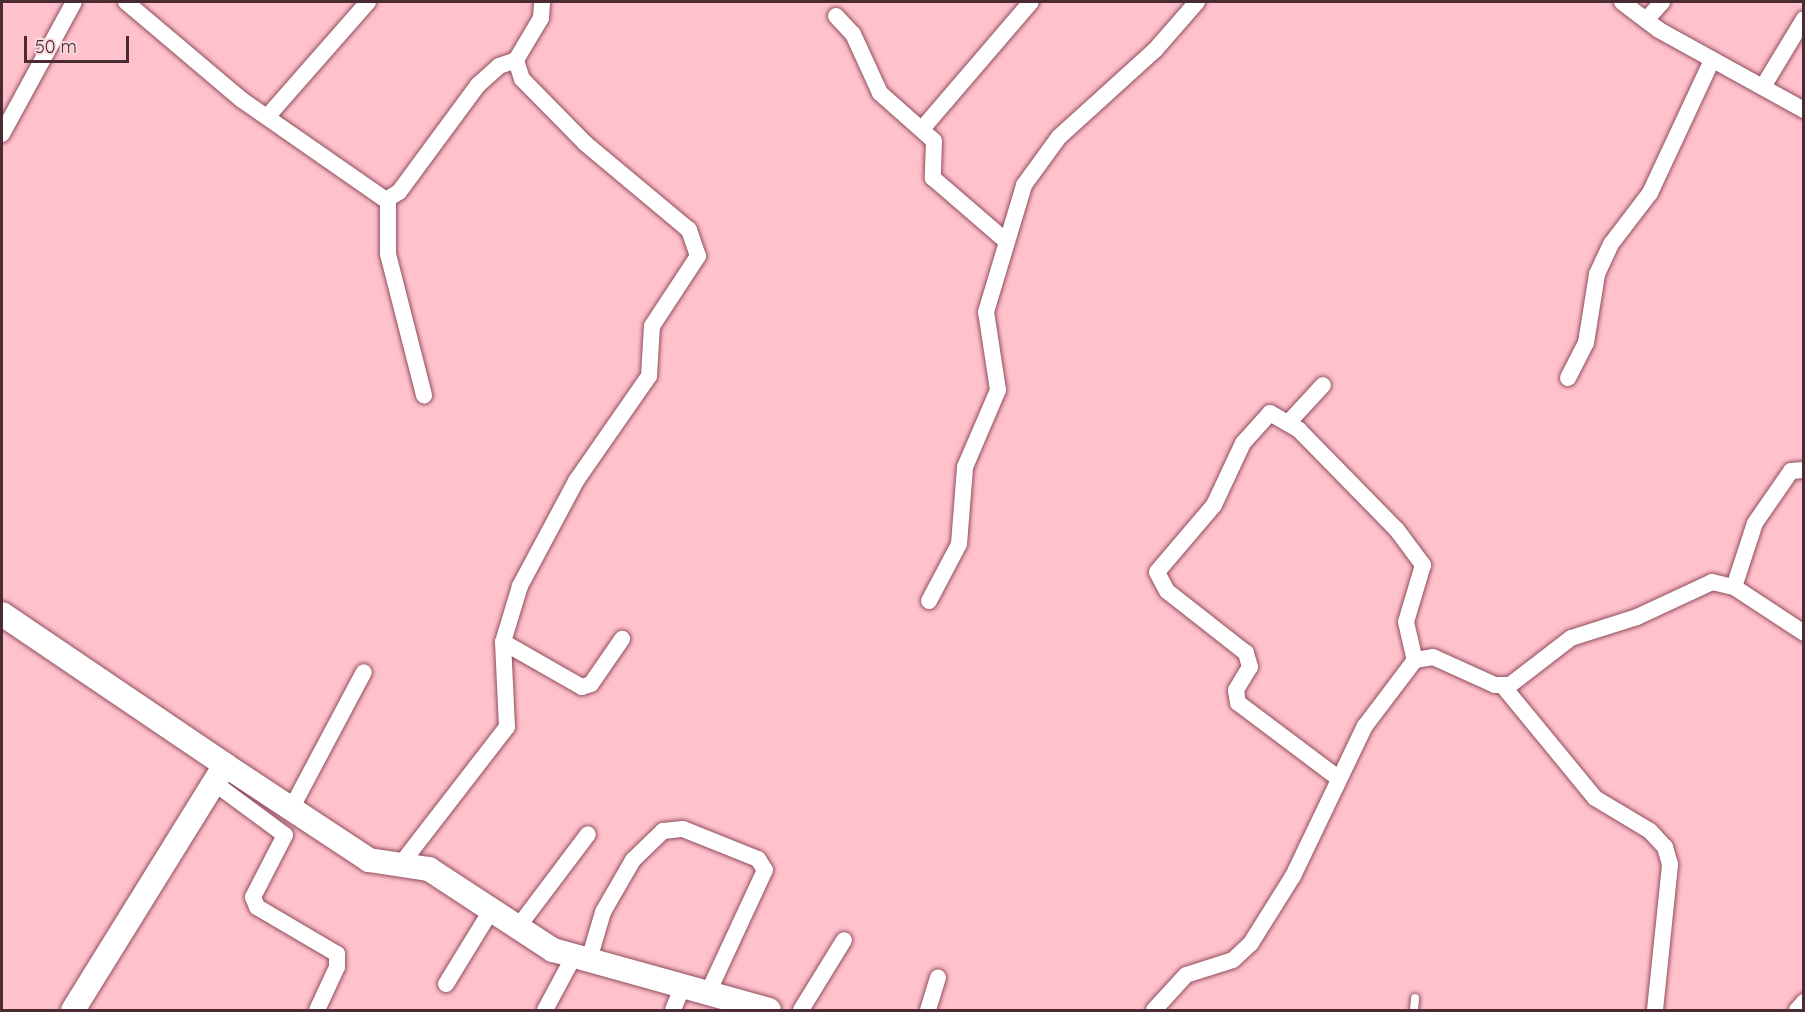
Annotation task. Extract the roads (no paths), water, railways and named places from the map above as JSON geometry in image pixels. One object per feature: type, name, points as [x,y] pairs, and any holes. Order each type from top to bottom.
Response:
[{"type":"street","points":[[2,134],[74,2]]},
{"type":"street","points":[[126,2],[267,117],[388,200]]},
{"type":"street","points":[[267,117],[368,2]]},
{"type":"street","points":[[424,395],[388,254],[388,200],[478,85],[499,66],[516,60],[541,18],[542,2]]},
{"type":"street","points":[[922,129],[1031,2]]},
{"type":"street","points":[[929,601],[959,544],[965,467],[999,390],[986,312],[1018,198],[1044,153],[1155,50],[1197,2]]},
{"type":"street","points":[[1622,2],[1646,20],[1712,60],[1764,85],[1803,110]]},
{"type":"street","points":[[1646,20],[1662,2]]},
{"type":"street","points":[[836,16],[853,34],[880,93],[922,129],[935,147],[933,178],[1006,241]]},
{"type":"street","points":[[1764,85],[1803,19]]},
{"type":"street","points":[[401,864],[507,726],[503,642],[537,549],[576,481],[649,376],[652,326],[693,272],[698,248],[688,230],[528,87],[516,60]]},
{"type":"street","points":[[1568,378],[1586,343],[1597,274],[1611,244],[1650,193],[1712,60]]},
{"type":"street","points":[[1289,422],[1323,385]]},
{"type":"street","points":[[1338,778],[1238,703],[1236,690],[1250,667],[1246,653],[1167,591],[1156,572],[1214,505],[1258,424],[1275,412],[1289,422],[1396,530],[1423,565],[1406,622],[1415,660]]},
{"type":"street","points":[[1734,587],[1749,533],[1791,471],[1803,470]]},
{"type":"street","points":[[1503,686],[1571,638],[1637,617],[1701,585],[1734,587],[1803,633]]},
{"type":"street","points":[[2,614],[219,773],[285,835],[253,897],[257,907],[337,954],[338,967],[317,1011]]},
{"type":"street","points":[[503,642],[582,687],[591,684],[622,639]]},
{"type":"street","points":[[1154,1011],[1186,975],[1233,960],[1251,943],[1293,876],[1338,778],[1371,716],[1415,660],[1440,659],[1503,686],[1595,798],[1650,831],[1665,847],[1670,865],[1655,1011]]},
{"type":"street","points":[[290,811],[364,672]]},
{"type":"street","points":[[219,773],[290,811],[369,860],[429,868],[518,927],[581,960],[678,999],[707,995],[769,1011]]},
{"type":"street","points":[[73,1011],[219,773]]},
{"type":"street","points":[[545,1011],[581,960],[603,912],[633,860],[663,831],[683,829],[758,859],[765,870],[707,995]]},
{"type":"street","points":[[518,927],[588,834]]},
{"type":"street","points":[[446,984],[492,909]]},
{"type":"street","points":[[801,1011],[844,940]]},
{"type":"street","points":[[928,1011],[938,977]]},
{"type":"street","points":[[1797,1011],[1803,1002]]},
{"type":"lane","points":[[1414,1011],[1415,998]]}]
